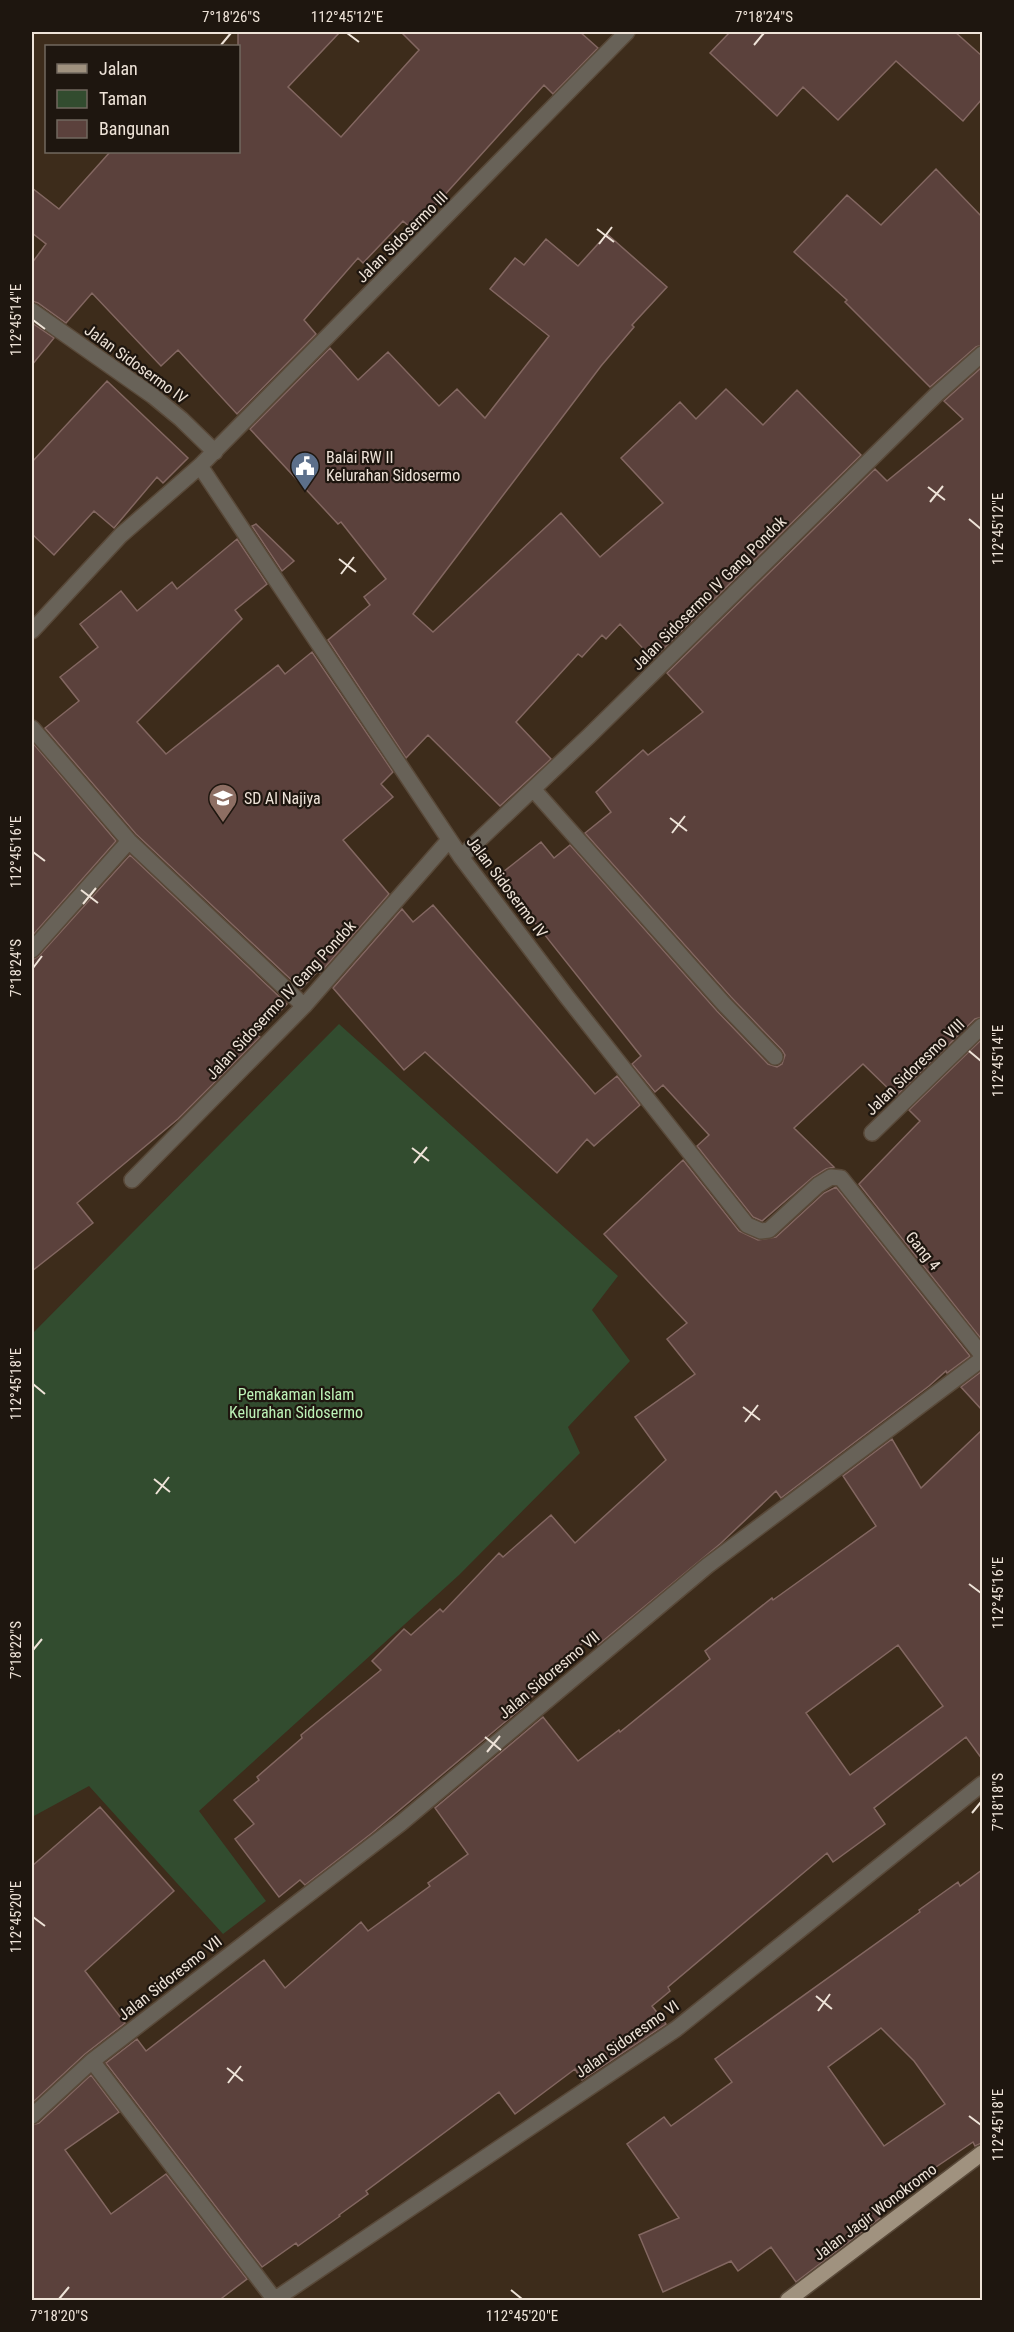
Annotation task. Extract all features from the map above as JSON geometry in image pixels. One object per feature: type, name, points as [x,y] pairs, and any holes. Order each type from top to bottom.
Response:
[{"type":"main road","name":"Jalan Jagir Wonokromo","points":[[788,2301],[982,2153]]},
{"type":"street","name":"Jalan Sidosermo III","points":[[32,631],[121,535],[215,452],[627,32]]},
{"type":"street","name":"Jalan Sidosermo IV","points":[[32,312],[153,396],[215,452]]},
{"type":"street","name":"Jalan Sidosermo IV Gang Pondok","points":[[461,858],[590,736],[937,394],[982,354]]},
{"type":"street","name":"Jalan Sidosermo IV","points":[[200,466],[461,858],[567,997],[747,1225],[761,1231],[770,1230],[818,1185],[831,1177]]},
{"type":"street","points":[[32,728],[129,841],[304,1006]]},
{"type":"street","points":[[532,789],[717,996],[775,1057]]},
{"type":"street","name":"Jalan Sidosermo IV Gang Pondok","points":[[132,1180],[304,1006],[450,840]]},
{"type":"street","points":[[32,950],[129,841]]},
{"type":"street","name":"Jalan Sidoresmo VIII","points":[[872,1133],[982,1026]]},
{"type":"street","name":"Gang 4","points":[[831,1177],[841,1178],[982,1357]]},
{"type":"street","name":"Jalan Sidoresmo VII","points":[[32,2116],[92,2061],[401,1823],[706,1566],[982,1357]]},
{"type":"street","name":"Jalan Sidoresmo VI","points":[[275,2300],[676,2029],[982,1784]]},
{"type":"street","points":[[92,2061],[275,2300]]},
{"type":"green space","name":"Pemakaman Islam Kelurahan Sidosermo","points":[[339,1024],[618,1276],[592,1310],[630,1361],[568,1427],[580,1453],[459,1575],[199,1811],[266,1901],[223,1934],[89,1786],[32,1817],[32,1334]]},
{"type":"building","points":[[238,32],[340,32],[288,87],[341,137],[419,50],[401,32],[580,32],[598,48],[553,94],[544,85],[413,230],[403,221],[363,263],[358,258],[304,320],[316,334],[237,414],[178,350],[161,366],[92,293],[66,323],[32,301],[32,263],[46,244],[32,233],[32,188],[59,209],[109,153],[240,153],[240,45],[238,45]]},
{"type":"building","points":[[730,32],[955,32],[982,56],[982,99],[963,121],[896,61],[838,120],[803,87],[777,116],[710,53]]},
{"type":"building","points":[[936,169],[982,217],[982,345],[976,347],[930,387],[845,302],[847,300],[794,252],[847,195],[881,225]]},
{"type":"building","points":[[607,234],[667,287],[632,325],[634,327],[601,366],[413,614],[433,632],[561,513],[600,557],[663,503],[621,458],[680,402],[696,419],[726,389],[763,425],[797,390],[861,455],[653,659],[620,624],[606,639],[602,635],[582,657],[578,654],[516,722],[551,759],[500,806],[428,735],[406,758],[328,640],[370,605],[364,597],[386,579],[341,522],[338,524],[250,429],[330,348],[358,380],[388,352],[439,406],[457,389],[485,418],[549,336],[490,289],[515,258],[524,265],[546,239],[578,266]]},
{"type":"building","points":[[32,323],[54,338],[32,365]]},
{"type":"building","points":[[982,367],[982,1017],[975,1019],[896,1096],[863,1064],[794,1128],[834,1167],[813,1177],[762,1221],[753,1217],[697,1146],[709,1135],[663,1085],[655,1092],[632,1064],[641,1056],[498,876],[541,842],[554,858],[570,845],[717,1011],[768,1064],[777,1067],[782,1064],[785,1055],[782,1050],[731,997],[585,833],[611,812],[596,792],[643,750],[648,755],[703,712],[667,673],[875,469],[887,481],[963,419],[944,401]]},
{"type":"building","points":[[107,381],[188,458],[163,483],[157,477],[114,528],[94,511],[54,555],[32,534],[32,462]]},
{"type":"building","points":[[256,524],[294,561],[282,571],[252,526]]},
{"type":"building","points":[[237,539],[267,584],[235,610],[242,619],[137,722],[166,754],[278,665],[285,674],[312,652],[393,772],[381,784],[393,797],[343,840],[389,894],[320,973],[318,971],[301,989],[136,834],[45,728],[79,701],[60,677],[98,647],[80,624],[121,591],[137,611],[172,582],[177,589]]},
{"type":"building","points":[[32,742],[116,841],[32,936]]},
{"type":"building","points":[[130,855],[287,1004],[257,1035],[260,1037],[178,1119],[77,1203],[93,1223],[32,1271],[32,960],[39,956]]},
{"type":"building","points":[[433,905],[595,1094],[617,1076],[640,1105],[594,1146],[587,1139],[557,1173],[425,1052],[404,1070],[333,988],[402,909],[413,922]]},
{"type":"building","points":[[982,1039],[982,1340],[859,1184],[920,1121],[909,1110]]},
{"type":"building","points":[[683,1160],[739,1231],[758,1240],[776,1237],[824,1193],[836,1187],[970,1356],[947,1373],[946,1371],[781,1498],[776,1491],[720,1544],[598,1645],[590,1635],[529,1702],[372,1833],[305,1885],[300,1880],[279,1897],[235,1839],[254,1824],[234,1800],[259,1780],[257,1777],[302,1738],[301,1735],[381,1670],[372,1661],[404,1629],[411,1635],[440,1609],[443,1612],[499,1553],[503,1557],[551,1515],[575,1543],[666,1460],[635,1417],[695,1374],[667,1339],[687,1323],[604,1234]]},
{"type":"building","points":[[982,1371],[982,1410],[961,1387]]},
{"type":"building","points":[[982,1430],[982,1759],[966,1737],[874,1808],[885,1824],[833,1862],[827,1853],[668,1987],[670,1991],[652,2006],[666,2024],[582,2080],[575,2069],[515,2114],[499,2092],[366,2191],[368,2194],[340,2216],[298,2246],[296,2243],[262,2267],[106,2063],[137,2039],[146,2051],[264,1960],[285,1988],[361,1922],[368,1931],[430,1886],[428,1883],[468,1854],[435,1808],[543,1717],[578,1761],[619,1730],[620,1732],[710,1659],[705,1651],[772,1598],[773,1600],[876,1526],[843,1476],[892,1439],[921,1488]],"holes":[[[898,1645],[943,1706],[850,1775],[806,1713]]]},
{"type":"building","points":[[100,1807],[174,1891],[85,1971],[125,2023],[85,2054],[32,2103],[32,1866]]},
{"type":"building","points":[[982,1870],[982,2143],[975,2146],[973,2142],[874,2209],[880,2218],[796,2282],[771,2247],[738,2271],[731,2261],[663,2292],[639,2235],[679,2218],[627,2144],[664,2117],[671,2126],[732,2082],[715,2059],[920,1912],[919,1910],[958,1882],[960,1886]],"holes":[[[881,2028],[914,2061],[945,2104],[884,2146],[828,2067]]]},
{"type":"building","points":[[91,2075],[119,2112],[65,2150],[111,2214],[166,2174],[247,2279],[218,2301],[32,2301],[32,2125],[39,2123]]},
{"type":"place","name":"Balai RW II Kelurahan Sidosermo","points":[[305,492]]},
{"type":"place","name":"SD Al Najiya","points":[[223,824]]}]
